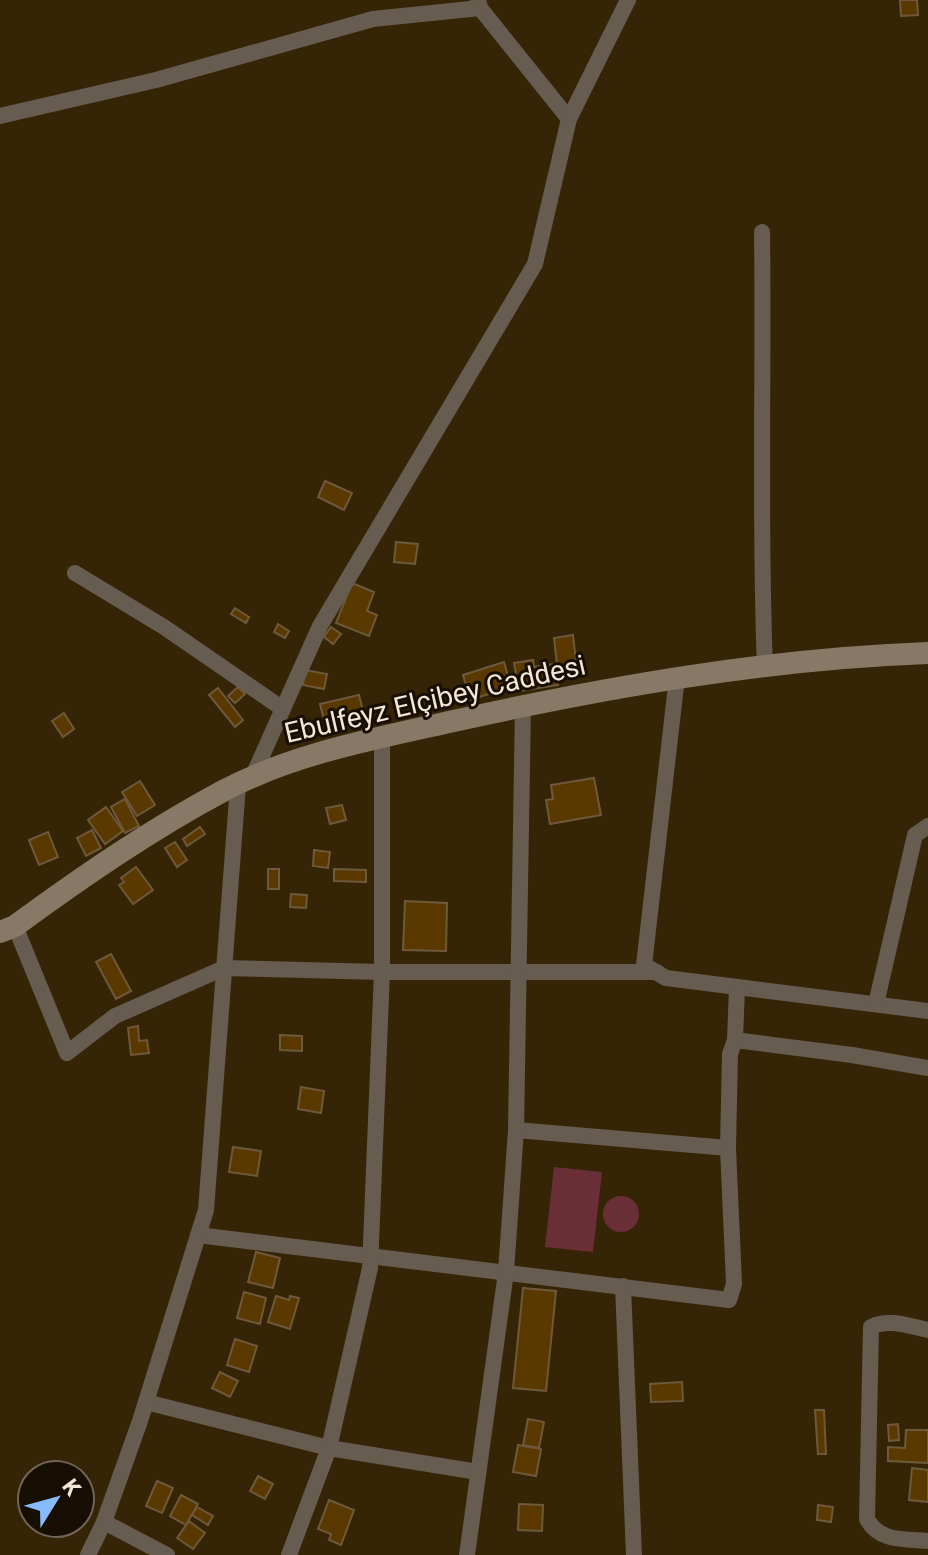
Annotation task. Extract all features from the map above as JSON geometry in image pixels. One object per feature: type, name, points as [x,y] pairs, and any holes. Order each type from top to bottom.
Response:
[{"type":"street","points":[[88,1555],[104,1522],[146,1402],[206,1210],[224,968],[245,781],[283,709],[320,626],[535,264],[569,119],[628,0]]},
{"type":"street","points":[[0,116],[156,80],[373,19],[479,4],[569,119]]},
{"type":"street","points":[[762,232],[764,396],[760,556],[765,667]]},
{"type":"street","points":[[75,573],[164,627],[283,709]]},
{"type":"street","name":"Ebulfeyz Elçibey Caddesi","points":[[5,927],[225,789],[300,760],[382,737],[677,677],[928,653]]},
{"type":"street","points":[[677,677],[644,965],[666,978],[928,1011]]},
{"type":"street","points":[[467,1555],[506,1272],[516,1130],[523,706]]},
{"type":"street","points":[[289,1555],[329,1448],[353,1352],[371,1254],[382,972],[382,737]]},
{"type":"street","points":[[876,1004],[915,835],[928,826]]},
{"type":"street","points":[[5,927],[67,1053],[115,1016],[224,968],[382,972],[657,972]]},
{"type":"street","points":[[198,1235],[729,1300],[734,1284],[728,1148],[730,1054],[735,1040],[737,987]]},
{"type":"street","points":[[735,1040],[928,1068]]},
{"type":"street","points":[[516,1130],[728,1148]]},
{"type":"street","points":[[623,1286],[634,1555]]},
{"type":"street","points":[[928,1330],[890,1323],[871,1327],[867,1519],[873,1530],[885,1537],[928,1541]]},
{"type":"street","points":[[146,1402],[329,1448],[478,1472]]},
{"type":"street","points":[[104,1522],[167,1555]]},
{"type":"shaded area","points":[[554,1167],[602,1172],[593,1252],[545,1247]]},
{"type":"shaded area","points":[[621,1196],[634,1201],[639,1214],[634,1227],[621,1232],[608,1227],[603,1214],[608,1201]]},
{"type":"building","points":[[900,0],[917,0],[918,15],[901,16]]},
{"type":"building","points":[[325,481],[352,493],[344,510],[318,497]]},
{"type":"building","points":[[396,542],[418,544],[415,564],[394,562]]},
{"type":"building","points":[[352,583],[374,592],[367,611],[377,615],[369,636],[336,623]]},
{"type":"building","points":[[235,608],[249,617],[246,623],[231,614]]},
{"type":"building","points":[[278,624],[289,631],[285,638],[274,632]]},
{"type":"building","points":[[331,627],[341,634],[333,644],[324,637]]},
{"type":"building","points":[[573,635],[577,670],[558,673],[554,638]]},
{"type":"building","points":[[533,660],[534,667],[554,664],[558,685],[519,691],[514,663]]},
{"type":"building","points":[[504,662],[511,687],[470,700],[463,675]]},
{"type":"building","points":[[305,670],[327,674],[324,689],[303,685]]},
{"type":"building","points":[[238,687],[245,694],[235,703],[228,696]]},
{"type":"building","points":[[218,688],[243,720],[235,727],[209,695]]},
{"type":"building","points":[[359,695],[366,722],[327,732],[320,704]]},
{"type":"building","points":[[64,713],[74,729],[63,737],[52,721]]},
{"type":"building","points":[[594,778],[601,815],[550,824],[546,800],[553,799],[551,785]]},
{"type":"building","points":[[140,781],[155,805],[137,816],[122,792]]},
{"type":"building","points":[[125,799],[139,826],[125,833],[111,807]]},
{"type":"building","points":[[342,805],[346,820],[330,824],[326,808]]},
{"type":"building","points":[[106,807],[123,831],[105,844],[88,820]]},
{"type":"building","points":[[200,827],[205,834],[187,846],[183,839]]},
{"type":"building","points":[[92,830],[101,848],[86,856],[77,838]]},
{"type":"building","points":[[48,832],[58,857],[39,865],[29,840]]},
{"type":"building","points":[[175,842],[187,860],[177,867],[165,848]]},
{"type":"building","points":[[314,850],[330,852],[328,868],[313,866]]},
{"type":"building","points":[[136,867],[153,890],[133,904],[119,885],[124,882],[121,878]]},
{"type":"building","points":[[268,869],[279,869],[279,889],[268,889]]},
{"type":"building","points":[[334,869],[366,870],[366,882],[334,881]]},
{"type":"building","points":[[291,894],[307,895],[306,908],[290,907]]},
{"type":"building","points":[[405,901],[447,903],[446,951],[403,950]]},
{"type":"building","points":[[111,954],[131,991],[116,999],[96,962]]},
{"type":"building","points":[[138,1026],[139,1041],[147,1040],[149,1053],[131,1055],[128,1028]]},
{"type":"building","points":[[280,1035],[302,1036],[302,1051],[280,1050]]},
{"type":"building","points":[[301,1087],[324,1091],[321,1113],[298,1109]]},
{"type":"building","points":[[233,1147],[261,1151],[257,1176],[229,1172]]},
{"type":"building","points":[[256,1252],[280,1258],[273,1288],[248,1282]]},
{"type":"building","points":[[523,1288],[556,1291],[546,1391],[513,1388]]},
{"type":"building","points":[[244,1292],[266,1298],[260,1324],[237,1318]]},
{"type":"building","points":[[276,1296],[289,1300],[290,1296],[299,1298],[290,1329],[268,1322]]},
{"type":"building","points":[[235,1339],[257,1346],[249,1372],[227,1365]]},
{"type":"building","points":[[220,1372],[238,1381],[230,1397],[212,1388]]},
{"type":"building","points":[[682,1382],[683,1401],[651,1402],[650,1384]]},
{"type":"building","points":[[815,1410],[824,1410],[826,1454],[818,1454]]},
{"type":"building","points":[[528,1419],[544,1422],[539,1448],[523,1445]]},
{"type":"building","points":[[898,1424],[899,1440],[889,1441],[888,1425]]},
{"type":"building","points":[[906,1430],[928,1430],[928,1463],[888,1461],[888,1447],[905,1448]]},
{"type":"building","points":[[518,1445],[541,1449],[536,1476],[513,1472]]},
{"type":"building","points":[[912,1468],[928,1470],[928,1502],[909,1500]]},
{"type":"building","points":[[258,1476],[273,1484],[265,1499],[250,1491]]},
{"type":"building","points":[[157,1481],[173,1488],[162,1513],[146,1506]]},
{"type":"building","points":[[181,1495],[198,1504],[186,1525],[170,1516]]},
{"type":"building","points":[[329,1500],[354,1510],[341,1545],[329,1540],[331,1534],[318,1529]]},
{"type":"building","points":[[519,1504],[543,1505],[542,1531],[518,1530]]},
{"type":"building","points":[[818,1505],[833,1507],[831,1522],[817,1520]]},
{"type":"building","points":[[197,1507],[213,1516],[208,1525],[192,1515]]},
{"type":"building","points":[[189,1521],[205,1533],[193,1549],[177,1538]]}]
